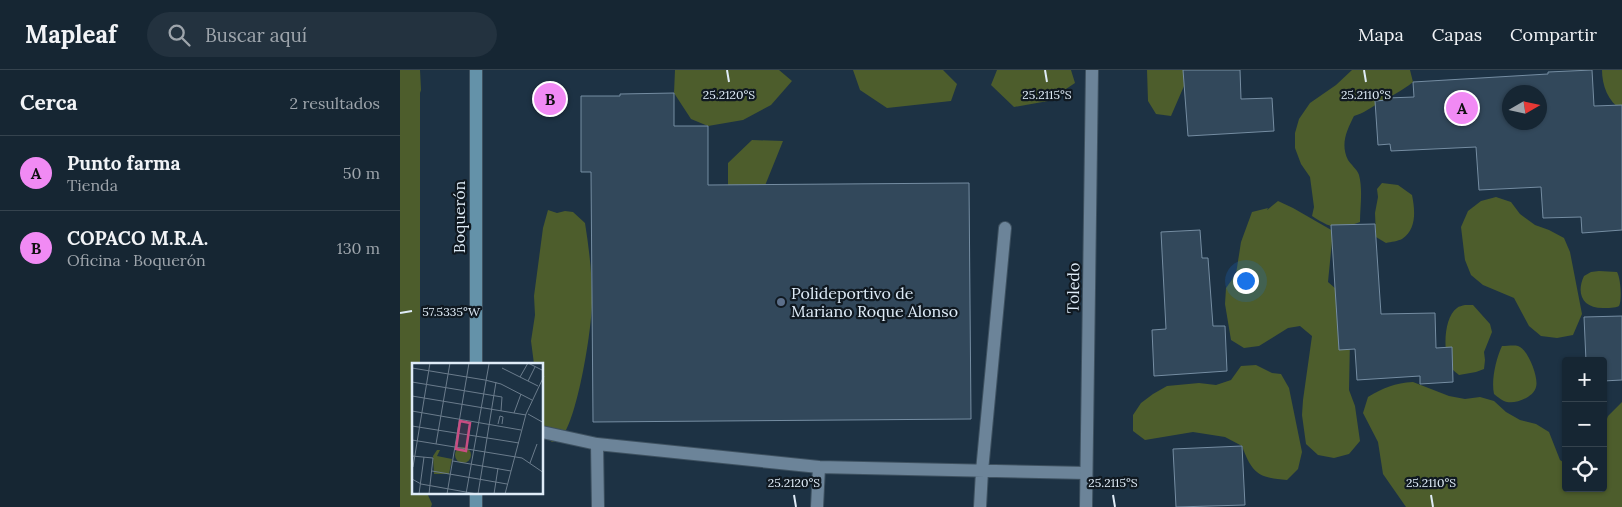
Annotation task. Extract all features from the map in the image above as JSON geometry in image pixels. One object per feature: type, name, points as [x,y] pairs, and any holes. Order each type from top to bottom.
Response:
[{"type":"street","name":"Boquerón","points":[[476,70],[476,363]]},
{"type":"street","name":"Toledo","points":[[1086,507],[1092,70]]},
{"type":"street","points":[[980,507],[1005,228]]},
{"type":"street","points":[[544,432],[597,444],[819,468],[1086,473]]},
{"type":"street","points":[[597,444],[598,507]]},
{"type":"street","points":[[817,507],[819,468]]},
{"type":"street","points":[[476,494],[476,507]]},
{"type":"green space","points":[[400,70],[420,70],[420,363],[412,363],[412,494],[427,494],[432,504],[431,507],[400,507]]},
{"type":"green space","points":[[675,70],[779,70],[792,81],[771,105],[743,120],[708,126],[691,119],[674,93]]},
{"type":"green space","points":[[853,70],[943,70],[957,84],[951,101],[887,108],[860,90]]},
{"type":"green space","points":[[997,70],[1071,70],[1075,83],[1048,101],[1014,107],[991,85]]},
{"type":"green space","points":[[1147,70],[1183,70],[1184,86],[1171,116],[1156,114],[1148,101]]},
{"type":"green space","points":[[1352,70],[1410,70],[1413,82],[1364,112],[1354,116],[1347,132],[1345,148],[1348,160],[1359,175],[1361,193],[1360,222],[1335,227],[1325,224],[1312,216],[1314,207],[1310,177],[1301,164],[1295,148],[1295,133],[1299,119],[1310,103],[1336,85]]},
{"type":"green space","points":[[1602,70],[1622,70],[1622,110],[1617,107],[1607,93]]},
{"type":"green space","points":[[752,140],[783,141],[760,198],[728,195],[728,163]]},
{"type":"green space","points":[[1382,183],[1398,185],[1412,195],[1414,207],[1413,225],[1407,235],[1400,240],[1386,243],[1376,237],[1377,189]]},
{"type":"green space","points":[[1496,197],[1511,202],[1520,214],[1535,225],[1564,238],[1570,252],[1582,314],[1573,335],[1557,338],[1541,336],[1529,326],[1514,298],[1483,285],[1471,275],[1465,260],[1461,227],[1468,211],[1481,201]]},
{"type":"green space","points":[[1278,201],[1333,231],[1328,282],[1352,303],[1349,390],[1355,406],[1360,441],[1349,454],[1334,458],[1318,455],[1306,444],[1302,415],[1312,336],[1300,326],[1288,328],[1259,346],[1244,348],[1231,340],[1225,304],[1226,288],[1236,274],[1241,242],[1252,212],[1268,208],[1267,210]]},
{"type":"green space","points":[[548,210],[557,213],[573,212],[585,223],[592,289],[590,329],[578,396],[566,431],[559,440],[552,442],[545,437],[544,428],[544,363],[534,363],[531,341],[535,315],[534,296],[543,228]]},
{"type":"green space","points":[[1591,272],[1617,272],[1621,290],[1619,306],[1609,308],[1596,307],[1590,305],[1583,298],[1581,288],[1584,276]]},
{"type":"green space","points":[[1473,305],[1490,324],[1492,332],[1484,352],[1484,369],[1459,375],[1450,365],[1445,342],[1449,319],[1458,307]]},
{"type":"green space","points":[[1502,346],[1518,346],[1522,348],[1529,358],[1536,377],[1535,391],[1520,401],[1507,402],[1494,394],[1495,370]]},
{"type":"green space","points":[[1256,365],[1272,373],[1281,374],[1289,388],[1302,452],[1298,469],[1287,480],[1269,478],[1257,472],[1249,462],[1242,446],[1225,437],[1193,432],[1145,440],[1133,431],[1133,415],[1141,403],[1167,386],[1199,383],[1216,385],[1231,380],[1241,366]]},
{"type":"green space","points":[[1413,382],[1449,396],[1465,399],[1480,397],[1494,401],[1506,412],[1520,420],[1536,424],[1549,432],[1562,461],[1562,492],[1607,492],[1607,419],[1622,402],[1622,507],[1406,507],[1383,474],[1378,442],[1363,413],[1368,397],[1389,386]]},
{"type":"building","points":[[1183,70],[1240,70],[1241,99],[1272,98],[1274,131],[1188,136]]},
{"type":"building","points":[[1592,70],[1594,106],[1622,105],[1622,230],[1582,233],[1581,217],[1543,218],[1541,187],[1479,190],[1476,147],[1391,151],[1390,144],[1378,145],[1375,101],[1387,100],[1387,98],[1414,97],[1413,82],[1548,74],[1548,72]]},
{"type":"building","name":"Polideportivo de Mariano Roque Alonso","points":[[674,93],[674,126],[708,126],[708,185],[969,183],[971,419],[593,422],[591,172],[581,172],[581,96]]},
{"type":"building","points":[[1375,224],[1381,314],[1435,313],[1436,348],[1452,347],[1453,382],[1420,384],[1420,376],[1357,380],[1355,349],[1339,350],[1331,225]]},
{"type":"building","points":[[1200,230],[1202,258],[1208,258],[1213,326],[1225,326],[1227,371],[1154,376],[1152,330],[1166,329],[1161,232]]},
{"type":"building","points":[[1622,316],[1622,380],[1607,381],[1607,357],[1586,357],[1584,317]]},
{"type":"building","points":[[1242,446],[1245,505],[1176,507],[1173,449]]},
{"type":"place","name":"COPACO M.R.A.","points":[[550,99]]},
{"type":"place","name":"Punto farma","points":[[1462,108]]},
{"type":"place","name":"Polideportivo de Mariano Roque Alonso","points":[[781,302]]}]
